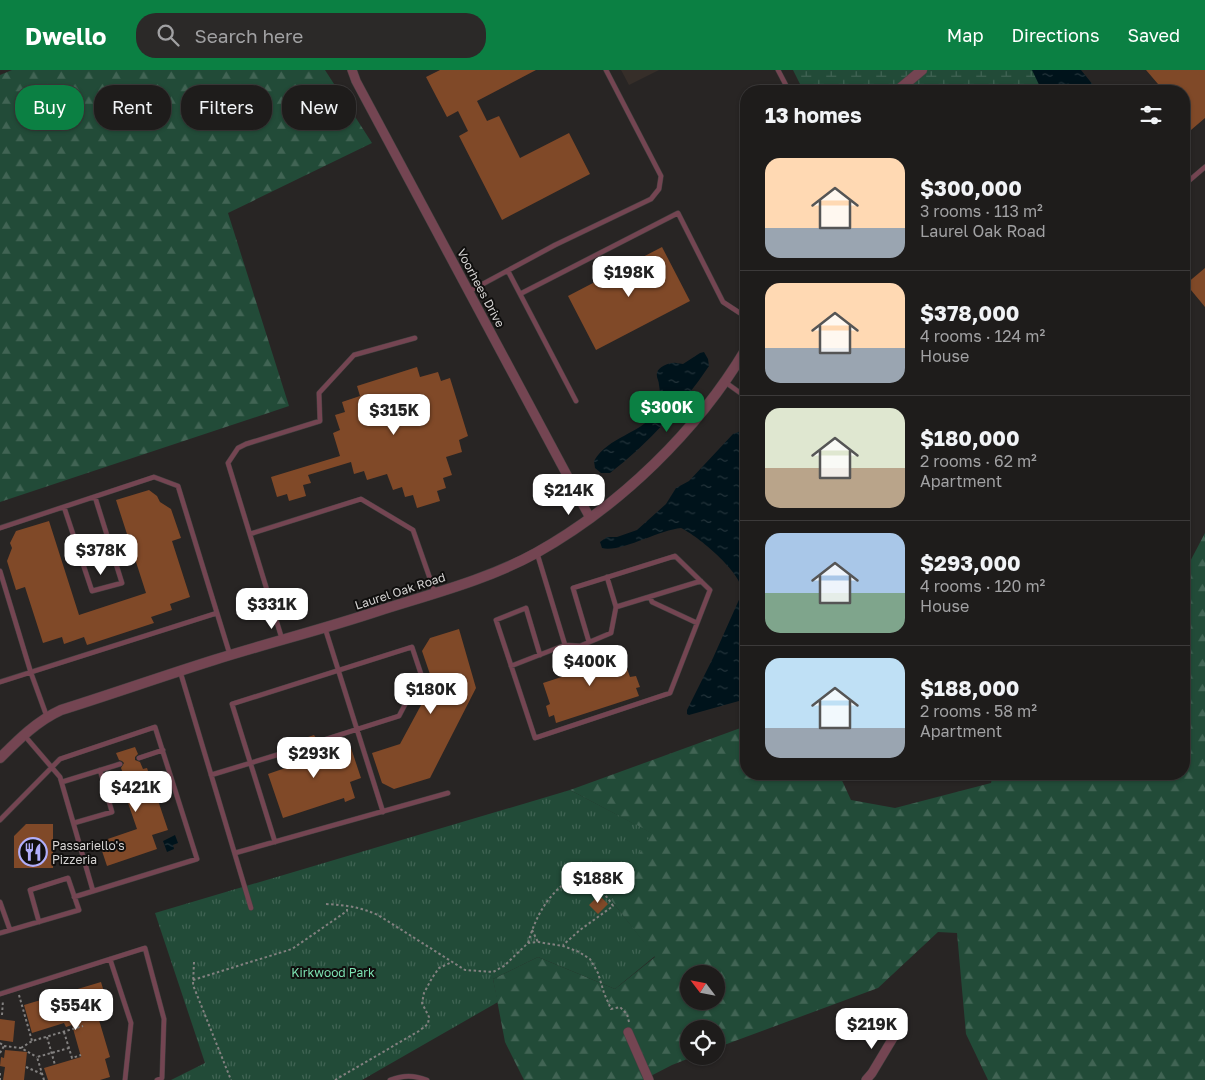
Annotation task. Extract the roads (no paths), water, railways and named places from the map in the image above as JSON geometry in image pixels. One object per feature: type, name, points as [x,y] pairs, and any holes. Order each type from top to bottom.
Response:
[{"type":"street","name":"Voorhees Drive","points":[[352,70],[356,81],[468,292],[590,518]]},
{"type":"street","points":[[905,85],[922,70]]},
{"type":"street","name":"Laurel Oak Road","points":[[0,758],[24,735],[47,717],[61,710],[488,575],[537,552],[590,518],[642,476],[674,444],[700,413],[740,358]]},
{"type":"street","points":[[628,1032],[649,1080]]},
{"type":"street","points":[[866,1080],[896,1033]]},
{"type":"lane","points":[[468,292],[650,199],[659,189],[661,176],[606,70]]},
{"type":"lane","points":[[778,70],[786,85]]},
{"type":"lane","points":[[1190,180],[1205,167]]},
{"type":"lane","points":[[520,294],[678,213],[723,302],[740,313]]},
{"type":"lane","points":[[508,271],[576,401]]},
{"type":"lane","points":[[282,640],[228,463],[238,448],[246,444],[320,421],[319,393],[354,356],[415,338]]},
{"type":"lane","points":[[724,382],[740,393]]},
{"type":"lane","points":[[0,528],[154,477],[178,486],[230,656]]},
{"type":"lane","points":[[64,507],[92,591],[122,583],[95,496]]},
{"type":"lane","points":[[250,534],[361,499],[413,530],[435,592]]},
{"type":"lane","points":[[537,552],[565,644]]},
{"type":"lane","points":[[540,655],[526,608],[496,620],[535,738],[670,693],[710,590],[675,556],[573,588],[589,642]]},
{"type":"lane","points":[[0,571],[31,673],[47,717]]},
{"type":"lane","points":[[511,666],[565,644],[580,646],[611,633],[616,607],[608,577]]},
{"type":"lane","points":[[616,607],[701,581]]},
{"type":"lane","points":[[650,597],[652,602],[697,623]]},
{"type":"lane","points":[[0,682],[218,613]]},
{"type":"lane","points":[[325,628],[383,812]]},
{"type":"lane","points":[[275,842],[232,704],[412,647],[420,674],[399,716],[317,742]]},
{"type":"lane","points":[[180,671],[251,908]]},
{"type":"lane","points":[[0,820],[60,759],[155,727],[197,859],[74,897]]},
{"type":"lane","points":[[24,735],[60,777],[93,891]]},
{"type":"lane","points":[[139,758],[162,750]]},
{"type":"lane","points":[[211,775],[293,750]]},
{"type":"lane","points":[[62,782],[120,764]]},
{"type":"lane","points":[[74,823],[112,812],[100,770]]},
{"type":"lane","points":[[235,853],[448,793]]},
{"type":"lane","points":[[0,933],[39,922],[79,910],[68,878],[30,890],[39,922]]},
{"type":"lane","points":[[0,902],[10,930]]},
{"type":"lane","points":[[2,993],[145,948],[164,1019],[162,1078],[157,1080]]},
{"type":"lane","points":[[110,959],[131,1023],[125,1080]]},
{"type":"lane","points":[[390,1080],[402,1076],[416,1076],[427,1080]]},
{"type":"water","points":[[1032,70],[1081,70],[1093,85],[1039,85]]},
{"type":"water","points":[[704,352],[709,366],[664,424],[638,450],[610,473],[601,473],[595,468],[594,461],[600,453],[616,440],[648,421],[654,414],[660,396],[658,371],[671,363],[683,364]]},
{"type":"water","points":[[740,431],[740,583],[719,556],[689,532],[681,528],[619,547],[602,548],[600,542],[607,537],[617,537],[637,530],[666,504],[676,488],[689,481],[733,434]]},
{"type":"water","points":[[740,597],[740,701],[689,715],[687,710]]},
{"type":"water","points":[[175,835],[178,843],[173,845],[174,849],[167,852],[163,841]]},
{"type":"place","name":"Passariello's Pizzeria","points":[[33,852]]},
{"type":"park label","name":"Kirkwood Park","points":[[333,972]]}]
